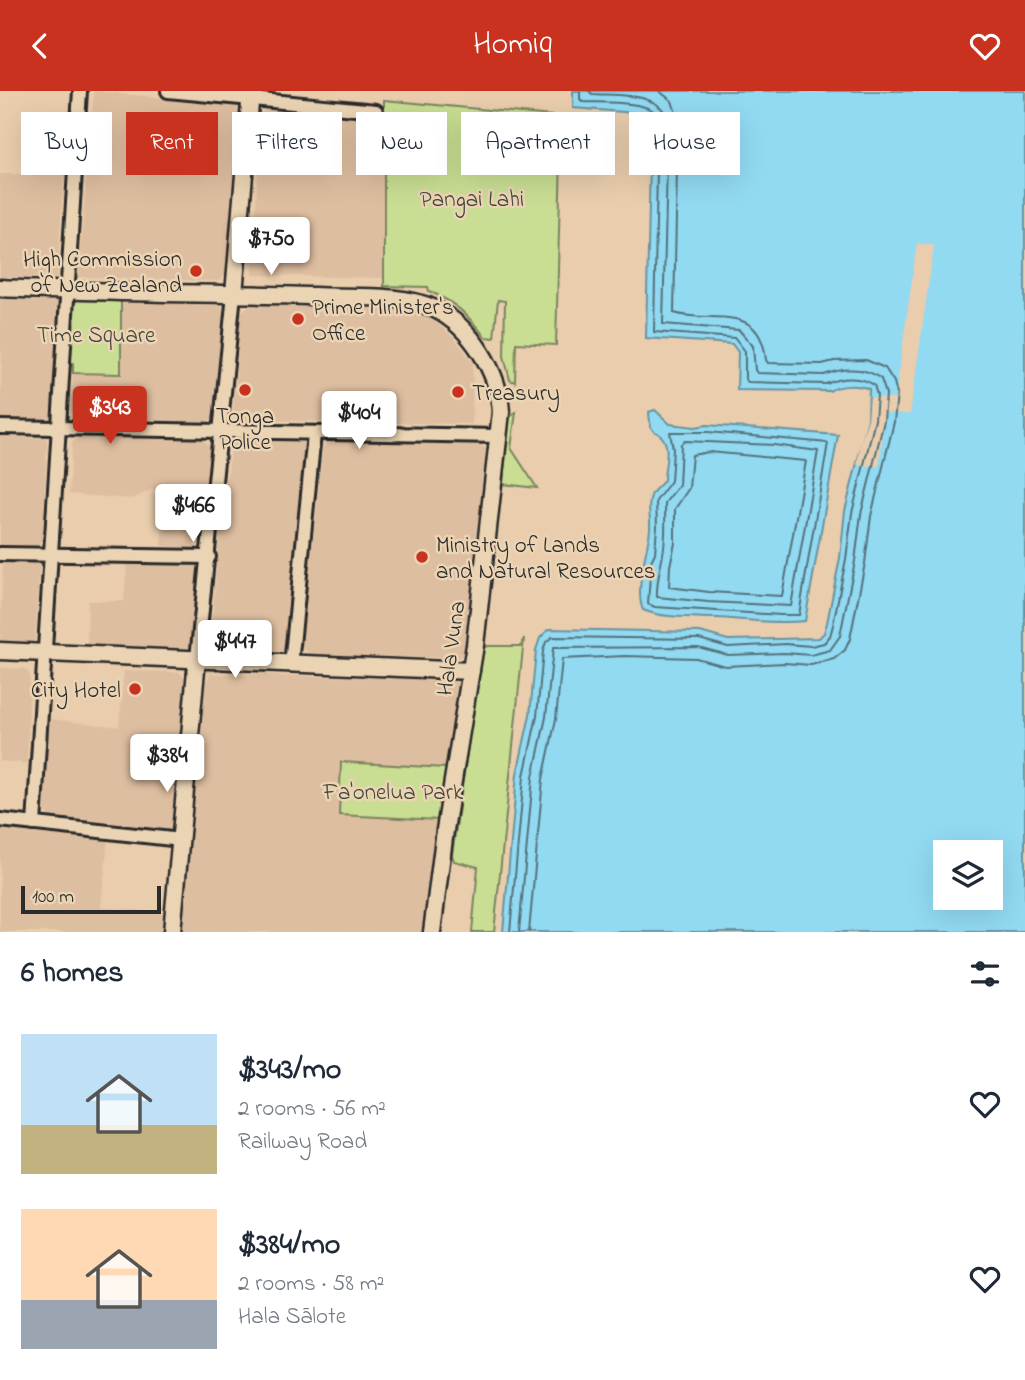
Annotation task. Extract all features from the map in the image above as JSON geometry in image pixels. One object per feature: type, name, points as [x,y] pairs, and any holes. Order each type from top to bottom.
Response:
[{"type":"main road","points":[[0,288],[234,294],[251,96]]},
{"type":"main road","name":"Hala Vuna","points":[[234,294],[416,302],[450,319],[468,336],[492,371],[501,398],[471,671],[445,830],[432,932]]},
{"type":"main road","points":[[0,651],[471,671]]},
{"type":"main road","points":[[172,932],[197,659]]},
{"type":"street","points":[[34,824],[80,91]]},
{"type":"street","points":[[168,91],[251,96],[376,111]]},
{"type":"street","points":[[197,659],[234,294]]},
{"type":"street","points":[[0,427],[498,436]]},
{"type":"street","points":[[291,665],[314,434]]},
{"type":"street","points":[[0,554],[209,557]]},
{"type":"street","points":[[0,820],[181,840]]},
{"type":"shaded area","points":[[94,91],[239,106],[242,112],[232,112],[232,175],[236,175],[226,275],[218,281],[78,277],[87,175],[112,175],[112,112],[92,112]]},
{"type":"shaded area","points":[[267,109],[306,112],[263,112]]},
{"type":"shaded area","points":[[342,115],[356,116],[356,175],[384,175],[384,278],[253,275],[257,175],[342,175]]},
{"type":"shaded area","points":[[0,174],[64,175],[57,278],[0,277]]},
{"type":"shaded area","points":[[0,299],[56,301],[62,307],[54,421],[0,420]]},
{"type":"shaded area","points":[[122,302],[219,305],[223,309],[214,417],[205,423],[77,417],[70,411],[73,373],[121,373]]},
{"type":"shaded area","points":[[251,304],[410,310],[434,320],[454,338],[473,362],[472,424],[240,420],[233,411],[241,313]]},
{"type":"shaded area","points":[[0,437],[47,438],[43,540],[37,546],[0,545]]},
{"type":"shaded area","points":[[78,437],[203,439],[210,447],[205,538],[192,547],[162,546],[162,491],[153,489],[132,499],[69,494],[72,443]]},
{"type":"shaded area","points":[[236,439],[306,441],[284,652],[210,646],[224,480],[227,477],[232,444]]},
{"type":"shaded area","points":[[330,442],[479,444],[486,449],[464,653],[457,658],[311,655],[302,646],[323,447]]},
{"type":"shaded area","points":[[3,560],[40,560],[35,640],[28,646],[0,645]]},
{"type":"shaded area","points":[[190,560],[198,567],[193,643],[183,651],[87,648],[88,601],[124,601],[127,561]]},
{"type":"shaded area","points":[[0,668],[25,669],[30,675],[27,763],[0,761]]},
{"type":"shaded area","points":[[124,671],[179,672],[188,681],[173,827],[169,831],[51,818],[42,809],[49,719],[119,727]]},
{"type":"shaded area","points":[[210,674],[460,680],[446,768],[342,762],[440,820],[425,932],[182,932],[204,686]]},
{"type":"shaded area","points":[[0,828],[108,840],[101,907],[164,913],[163,932],[0,932]]},
{"type":"green space","name":"Pangai Lahi","points":[[384,100],[510,112],[461,112],[461,175],[560,175],[556,345],[516,343],[515,382],[510,380],[504,356],[505,301],[498,300],[494,338],[485,337],[460,310],[429,291],[428,287],[384,286],[384,175],[447,175],[447,112],[384,112]]},
{"type":"green space","name":"Time Square","points":[[78,299],[121,299],[121,374],[73,373],[73,363],[69,362],[71,307]]},
{"type":"green space","points":[[516,412],[511,448],[537,488],[503,484],[509,418]]},
{"type":"green space","points":[[524,638],[494,932],[472,932],[478,867],[454,861],[452,855],[482,649],[487,646],[521,646]]},
{"type":"green space","name":"Fa'onelua Park","points":[[341,762],[446,768],[440,820],[339,815]]},
{"type":"water","points":[[573,91],[1025,91],[1025,932],[503,932],[517,774],[530,715],[536,650],[540,638],[549,629],[700,632],[728,640],[819,638],[827,623],[840,558],[845,511],[868,419],[869,389],[849,386],[829,391],[737,390],[738,352],[732,344],[646,338],[650,175],[740,175],[740,112],[629,112],[573,108]]},
{"type":"water","points":[[655,410],[670,424],[838,435],[805,621],[680,617],[643,610],[640,592],[650,529],[650,500],[653,492],[664,480],[667,454],[664,440],[651,427],[649,412]]},
{"type":"pier","points":[[917,243],[934,245],[910,414],[885,413],[879,466],[857,465],[868,419],[870,397],[895,399]]},
{"type":"place","name":"High Commission of New Zealand","points":[[196,271]]},
{"type":"place","name":"Prime Minister's Office","points":[[298,319]]},
{"type":"place","name":"Tonga Police","points":[[245,390]]},
{"type":"place","name":"Treasury","points":[[458,392]]},
{"type":"place","name":"Ministry of Lands and Natural Resources","points":[[422,557]]},
{"type":"place","name":"City Hotel","points":[[135,689]]}]
